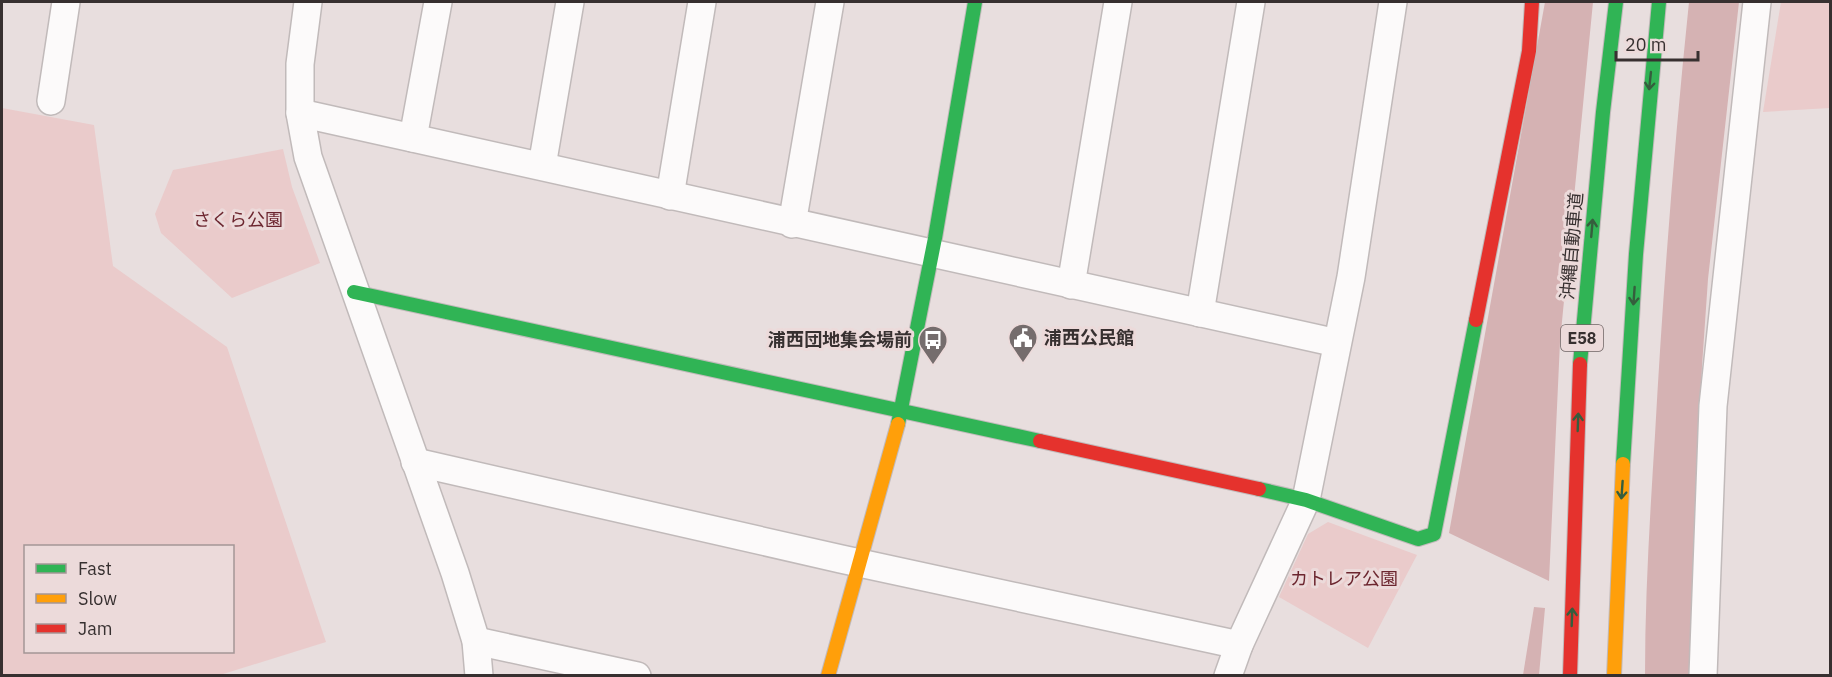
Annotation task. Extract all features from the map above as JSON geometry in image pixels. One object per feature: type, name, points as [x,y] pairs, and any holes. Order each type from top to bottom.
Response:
[{"type":"main road","points":[[828,675],[902,410],[933,253],[975,2]]},
{"type":"main road","points":[[354,292],[1306,500],[1418,539],[1434,534],[1529,51],[1532,2]]},
{"type":"main road","name":"沖縄自動車道","points":[[1570,675],[1580,358],[1603,112],[1616,2]]},
{"type":"main road","points":[[1614,675],[1618,556],[1638,224],[1659,2]]},
{"type":"street","points":[[51,101],[66,2]]},
{"type":"street","points":[[308,2],[300,64],[300,113],[308,157],[455,573],[476,640],[479,675]]},
{"type":"street","points":[[413,138],[438,2]]},
{"type":"street","points":[[542,166],[570,2]]},
{"type":"street","points":[[670,196],[702,2]]},
{"type":"street","points":[[792,224],[830,2]]},
{"type":"street","points":[[1071,285],[1118,2]]},
{"type":"street","points":[[1200,313],[1251,2]]},
{"type":"street","points":[[1228,675],[1239,645],[1306,500],[1351,277],[1393,2]]},
{"type":"street","points":[[1703,675],[1713,406],[1757,2]]},
{"type":"street","points":[[300,113],[792,224],[1337,343]]},
{"type":"street","points":[[415,462],[859,563],[1239,645]]},
{"type":"street","points":[[476,640],[637,675]]},
{"type":"green space","points":[[1781,2],[1830,2],[1830,108],[1763,112]]},
{"type":"green space","points":[[2,108],[94,125],[113,266],[227,347],[326,642],[220,675],[2,675]]},
{"type":"green space","name":"さくら公園","points":[[283,149],[292,187],[320,263],[232,298],[161,233],[155,214],[173,170]]},
{"type":"green space","name":"カトレア公園","points":[[1328,522],[1417,555],[1368,648],[1279,597],[1308,534]]},
{"type":"shaded area","points":[[1545,2],[1593,2],[1560,342],[1549,581],[1449,533]]},
{"type":"shaded area","points":[[1689,2],[1739,2],[1708,279],[1702,366],[1690,675],[1645,676],[1648,555],[1662,327]]},
{"type":"shaded area","points":[[1534,607],[1545,608],[1539,675],[1523,675]]},
{"type":"traffic: fast","points":[[898,424],[935,238],[975,2]]},
{"type":"traffic: fast","points":[[1580,364],[1603,112],[1616,2]]},
{"type":"traffic: fast","points":[[1623,464],[1636,254],[1659,2]]},
{"type":"traffic: fast","points":[[354,292],[1040,441]]},
{"type":"traffic: fast","points":[[1259,489],[1306,500],[1418,539],[1434,534],[1476,320]]},
{"type":"traffic: slow","points":[[828,676],[898,424]]},
{"type":"traffic: slow","points":[[1614,676],[1623,464]]},
{"type":"traffic: jam","points":[[1476,320],[1529,51],[1532,2]]},
{"type":"traffic: jam","points":[[1570,676],[1580,364]]},
{"type":"traffic: jam","points":[[1040,441],[1259,489]]},
{"type":"place","name":"浦西公民館","points":[[1023,364]]},
{"type":"place","name":"浦西団地集会場前","points":[[933,366]]}]
